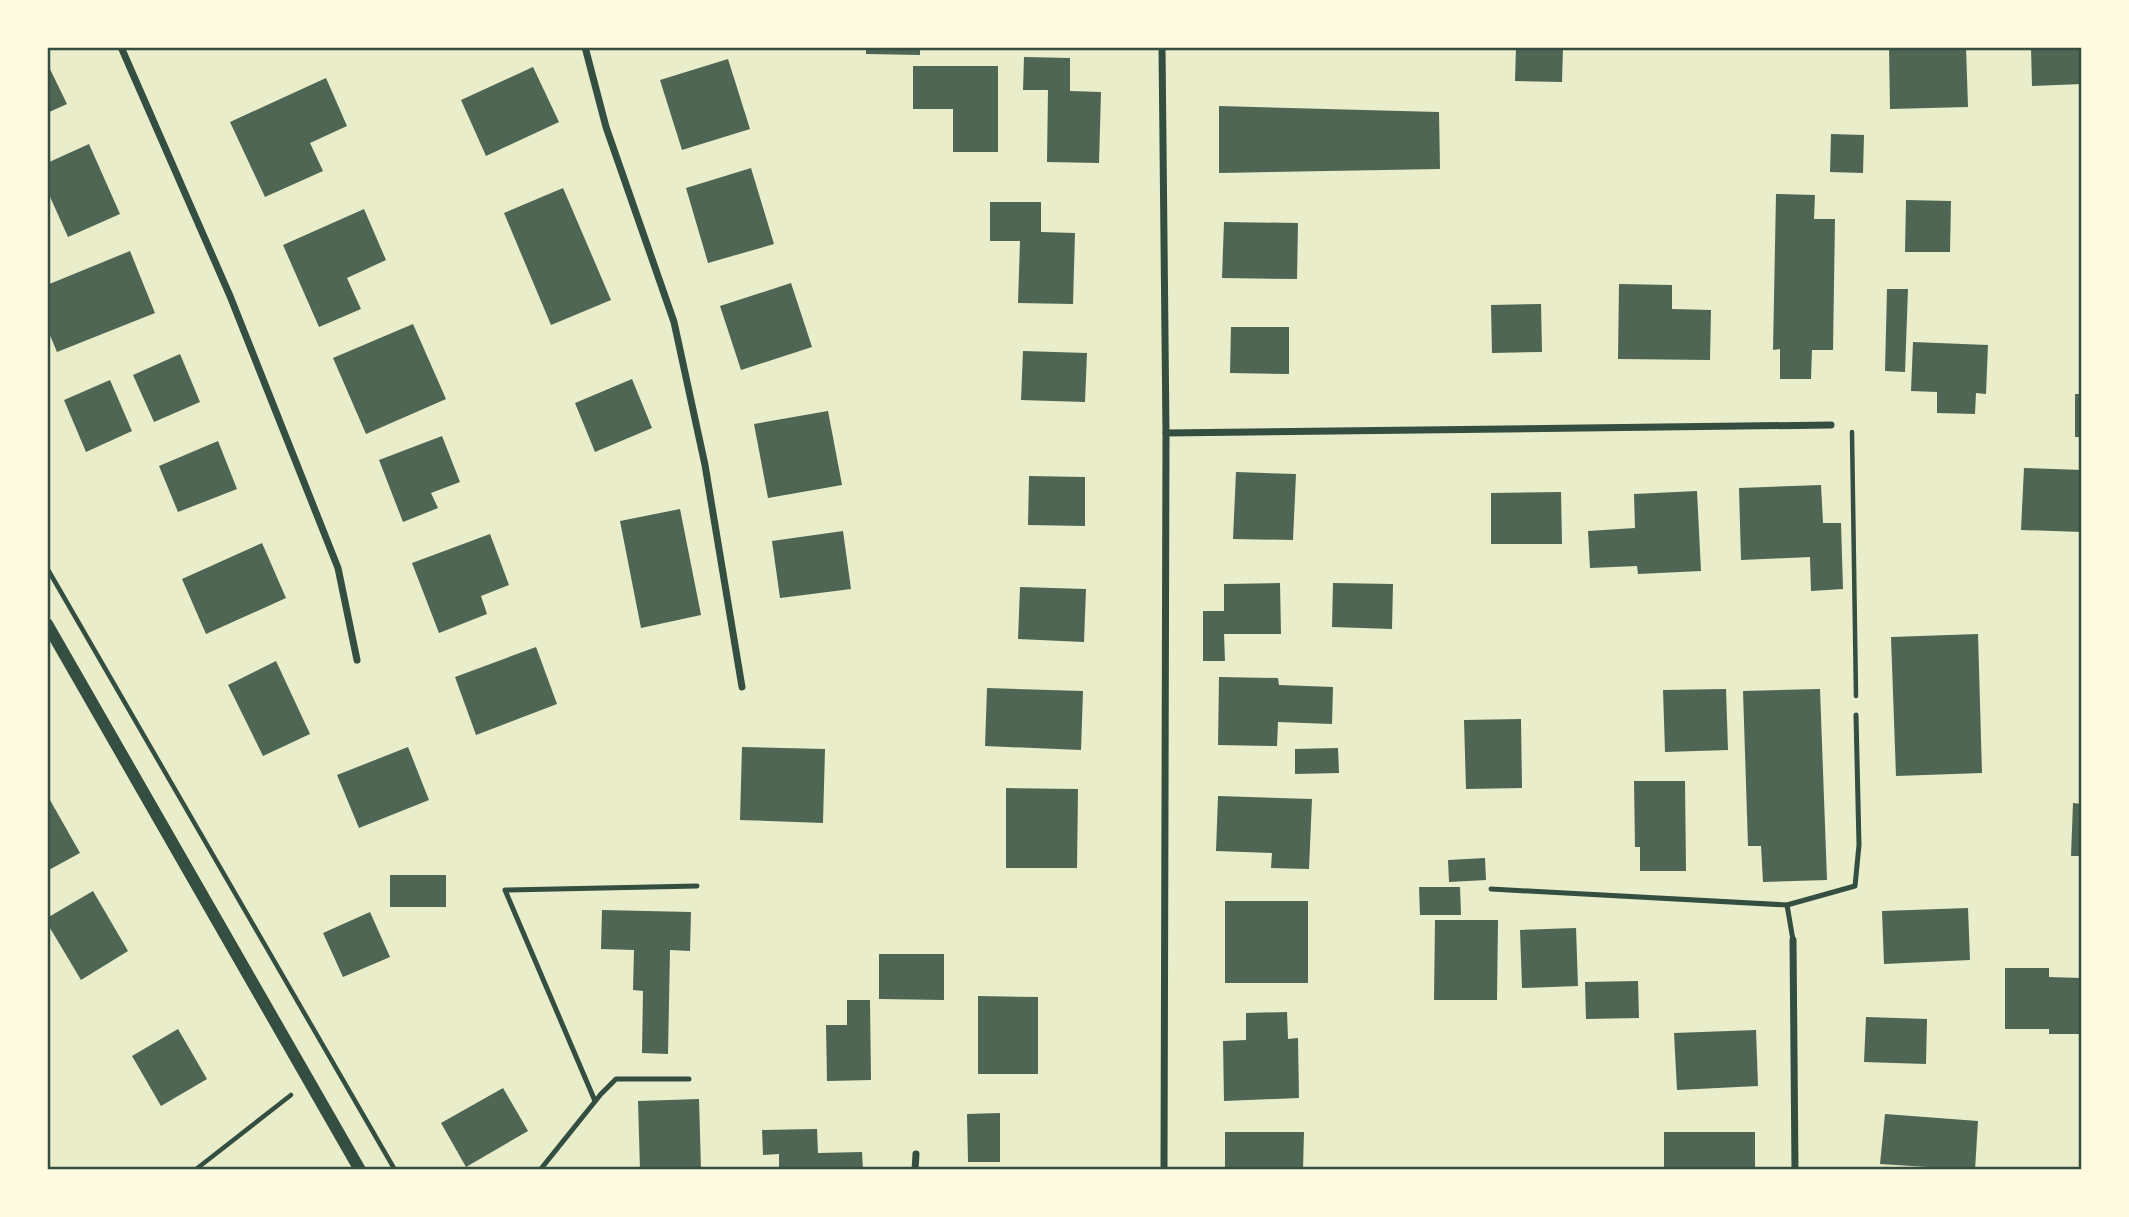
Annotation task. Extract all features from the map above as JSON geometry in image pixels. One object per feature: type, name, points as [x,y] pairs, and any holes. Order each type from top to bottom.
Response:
[{"type":"street","points":[[121,47],[230,296],[338,568],[357,660]]},
{"type":"street","points":[[585,47],[606,127],[674,322],[705,465],[742,687]]},
{"type":"street","points":[[1162,47],[1166,433],[1164,1170]]},
{"type":"street","points":[[1166,433],[1831,425]]},
{"type":"street","points":[[47,624],[360,1170]]},
{"type":"street","points":[[1793,940],[1796,1170]]},
{"type":"street","points":[[915,1170],[916,1154]]},
{"type":"lane","points":[[1491,889],[1787,905],[1855,886],[1860,845],[1856,715]]},
{"type":"lane","points":[[595,1101],[505,890],[697,886]]},
{"type":"lane","points":[[1787,905],[1793,940]]},
{"type":"lane","points":[[540,1170],[616,1079],[689,1079]]},
{"type":"path","points":[[1831,425],[1852,422],[1856,715]]},
{"type":"path","points":[[47,568],[395,1170]]},
{"type":"path","points":[[195,1170],[310,1082]]},
{"type":"building","points":[[866,47],[920,47],[920,55],[866,54]]},
{"type":"building","points":[[1516,47],[1563,47],[1562,82],[1515,81]]},
{"type":"building","points":[[1889,47],[1966,47],[1968,107],[1890,109]]},
{"type":"building","points":[[2031,47],[2082,47],[2082,84],[2032,86]]},
{"type":"building","points":[[1024,57],[1070,58],[1070,91],[1101,92],[1099,163],[1047,162],[1048,90],[1023,90]]},
{"type":"building","points":[[728,59],[750,129],[682,150],[660,80]]},
{"type":"building","points":[[47,63],[67,104],[47,113]]},
{"type":"building","points":[[913,66],[998,66],[998,152],[953,152],[953,109],[913,109]]},
{"type":"building","points":[[533,67],[559,122],[486,156],[461,100]]},
{"type":"building","points":[[326,78],[347,126],[310,143],[323,171],[265,197],[230,122]]},
{"type":"building","points":[[1219,106],[1439,112],[1440,169],[1219,173]]},
{"type":"building","points":[[1831,134],[1864,135],[1863,173],[1830,172]]},
{"type":"building","points":[[89,144],[120,214],[68,237],[47,190],[47,163]]},
{"type":"building","points":[[751,168],[774,244],[708,263],[686,188]]},
{"type":"building","points":[[563,188],[611,300],[551,325],[504,213]]},
{"type":"building","points":[[1776,194],[1815,195],[1814,219],[1835,219],[1833,350],[1812,350],[1811,379],[1780,379],[1780,349],[1773,350]]},
{"type":"building","points":[[1906,200],[1951,201],[1950,252],[1905,252]]},
{"type":"building","points":[[990,202],[1041,202],[1041,232],[1075,233],[1073,304],[1018,303],[1020,241],[990,241]]},
{"type":"building","points":[[364,209],[386,260],[347,278],[361,309],[319,327],[283,245]]},
{"type":"building","points":[[1224,222],[1298,223],[1297,279],[1222,278]]},
{"type":"building","points":[[130,251],[155,313],[57,352],[47,328],[47,285]]},
{"type":"building","points":[[791,283],[812,347],[741,370],[720,306]]},
{"type":"building","points":[[1619,284],[1672,285],[1672,309],[1711,310],[1710,360],[1618,359]]},
{"type":"building","points":[[1887,289],[1908,289],[1905,372],[1885,371]]},
{"type":"building","points":[[1541,304],[1542,352],[1492,353],[1491,305]]},
{"type":"building","points":[[413,324],[446,399],[366,434],[333,358]]},
{"type":"building","points":[[1231,327],[1289,327],[1289,374],[1230,373]]},
{"type":"building","points":[[1913,342],[1988,345],[1986,394],[1976,393],[1975,414],[1937,413],[1937,392],[1911,391]]},
{"type":"building","points":[[1023,351],[1087,353],[1085,402],[1021,400]]},
{"type":"building","points":[[180,354],[200,402],[154,422],[133,375]]},
{"type":"building","points":[[632,379],[652,428],[595,452],[575,403]]},
{"type":"building","points":[[110,380],[132,431],[86,452],[64,400]]},
{"type":"building","points":[[2075,394],[2082,394],[2082,437],[2075,437]]},
{"type":"building","points":[[828,411],[842,485],[768,498],[754,424]]},
{"type":"building","points":[[442,436],[460,482],[431,493],[438,508],[403,522],[379,460]]},
{"type":"building","points":[[218,441],[237,489],[178,512],[159,466]]},
{"type":"building","points":[[2024,468],[2082,470],[2082,532],[2021,530]]},
{"type":"building","points":[[1236,472],[1296,474],[1293,540],[1233,539]]},
{"type":"building","points":[[1029,476],[1085,477],[1085,526],[1028,525]]},
{"type":"building","points":[[1821,485],[1823,523],[1841,523],[1843,589],[1811,591],[1810,557],[1741,560],[1739,488]]},
{"type":"building","points":[[1697,491],[1701,571],[1638,574],[1637,566],[1590,568],[1588,531],[1635,528],[1634,494]]},
{"type":"building","points":[[1561,492],[1562,544],[1491,544],[1491,493]]},
{"type":"building","points":[[680,509],[701,615],[641,628],[620,521]]},
{"type":"building","points":[[843,531],[851,589],[780,598],[772,541]]},
{"type":"building","points":[[490,534],[509,585],[481,596],[487,614],[439,633],[412,563]]},
{"type":"building","points":[[262,543],[286,598],[206,634],[182,579]]},
{"type":"building","points":[[1280,583],[1281,634],[1224,634],[1225,661],[1203,661],[1203,611],[1224,611],[1224,584]]},
{"type":"building","points":[[1333,583],[1393,584],[1392,629],[1332,627]]},
{"type":"building","points":[[1020,587],[1086,589],[1084,642],[1018,639]]},
{"type":"building","points":[[1978,634],[1982,773],[1896,776],[1891,637]]},
{"type":"building","points":[[536,647],[557,704],[476,735],[455,677]]},
{"type":"building","points":[[276,661],[310,734],[263,756],[228,685]]},
{"type":"building","points":[[1219,677],[1278,678],[1279,685],[1333,687],[1332,724],[1278,722],[1277,746],[1218,745]]},
{"type":"building","points":[[987,688],[1083,691],[1081,750],[985,746]]},
{"type":"building","points":[[1726,689],[1728,750],[1665,752],[1663,690]]},
{"type":"building","points":[[1820,689],[1827,880],[1763,882],[1761,846],[1748,846],[1743,691]]},
{"type":"building","points":[[1521,719],[1522,788],[1466,789],[1464,720]]},
{"type":"building","points":[[408,747],[429,800],[359,828],[337,775]]},
{"type":"building","points":[[742,747],[825,749],[823,823],[740,820]]},
{"type":"building","points":[[1338,748],[1339,773],[1295,774],[1295,749]]},
{"type":"building","points":[[1634,781],[1685,781],[1686,871],[1640,871],[1640,847],[1635,847]]},
{"type":"building","points":[[1006,788],[1078,789],[1077,868],[1006,868]]},
{"type":"building","points":[[1218,796],[1312,799],[1309,869],[1271,868],[1272,853],[1216,851]]},
{"type":"building","points":[[50,800],[80,853],[47,871],[47,802]]},
{"type":"building","points":[[2073,803],[2082,804],[2082,856],[2071,856]]},
{"type":"building","points":[[1485,858],[1486,880],[1449,882],[1448,860]]},
{"type":"building","points":[[390,875],[446,875],[446,907],[390,907]]},
{"type":"building","points":[[1419,887],[1460,887],[1461,915],[1420,915]]},
{"type":"building","points":[[93,891],[128,951],[81,980],[47,923],[47,918]]},
{"type":"building","points":[[1225,901],[1308,901],[1308,983],[1225,983]]},
{"type":"building","points":[[1968,908],[1970,960],[1884,964],[1882,911]]},
{"type":"building","points":[[602,910],[691,912],[690,951],[670,950],[668,1054],[642,1053],[643,991],[633,990],[634,950],[601,949]]},
{"type":"building","points":[[370,912],[390,957],[343,977],[323,933]]},
{"type":"building","points":[[1435,920],[1498,920],[1497,1000],[1434,1000]]},
{"type":"building","points":[[1576,928],[1578,986],[1522,988],[1520,930]]},
{"type":"building","points":[[879,954],[944,954],[944,1000],[879,999]]},
{"type":"building","points":[[2005,968],[2049,968],[2049,977],[2082,978],[2082,1034],[2049,1034],[2049,1029],[2005,1029]]},
{"type":"building","points":[[1638,981],[1639,1018],[1586,1019],[1585,982]]},
{"type":"building","points":[[978,996],[1038,997],[1038,1074],[978,1074]]},
{"type":"building","points":[[847,1000],[870,1000],[871,1080],[827,1081],[826,1025],[847,1025]]},
{"type":"building","points":[[1287,1012],[1288,1039],[1298,1038],[1299,1098],[1224,1101],[1223,1041],[1246,1040],[1246,1013]]},
{"type":"building","points":[[1866,1017],[1927,1019],[1926,1064],[1864,1062]]},
{"type":"building","points":[[178,1029],[207,1079],[161,1106],[132,1056]]},
{"type":"building","points":[[1756,1030],[1758,1086],[1677,1090],[1674,1033]]},
{"type":"building","points":[[503,1088],[528,1131],[466,1167],[441,1123]]},
{"type":"building","points":[[699,1099],[701,1170],[640,1170],[638,1101]]},
{"type":"building","points":[[1000,1113],[1000,1162],[968,1162],[967,1114]]},
{"type":"building","points":[[1885,1114],[1978,1121],[1975,1170],[1880,1164]]},
{"type":"building","points":[[817,1129],[818,1153],[862,1152],[863,1170],[779,1170],[779,1154],[763,1155],[762,1130]]},
{"type":"building","points":[[1225,1132],[1304,1132],[1303,1170],[1225,1170]]},
{"type":"building","points":[[1664,1132],[1755,1132],[1755,1170],[1664,1170]]}]
